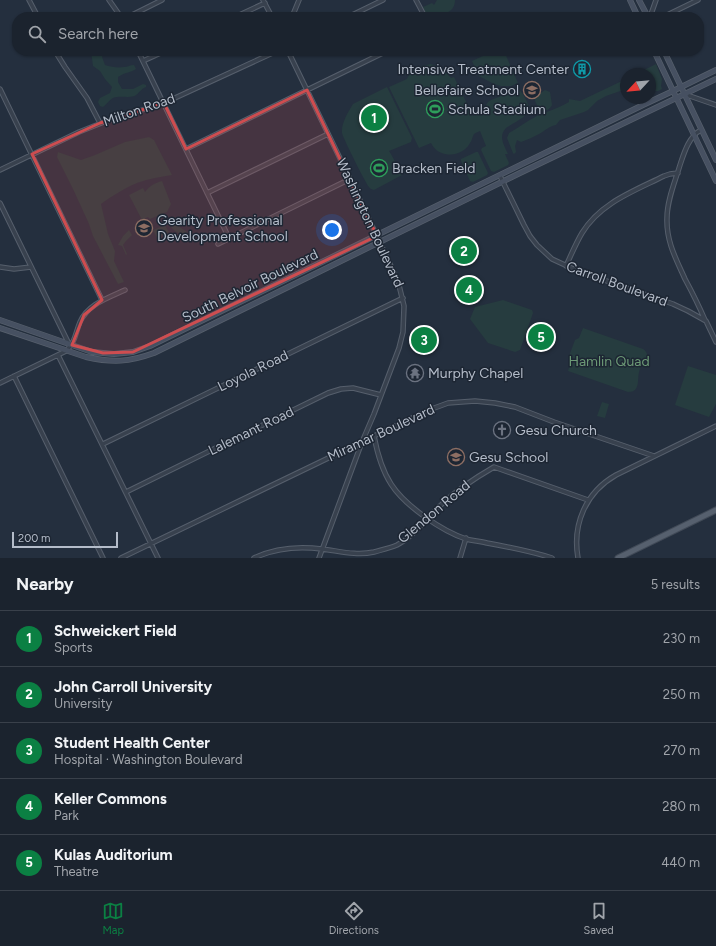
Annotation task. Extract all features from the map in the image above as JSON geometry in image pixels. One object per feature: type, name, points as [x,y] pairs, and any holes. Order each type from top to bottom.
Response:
[{"type":"main road","points":[[618,558],[716,510]]},
{"type":"street","points":[[29,0],[35,12]]},
{"type":"street","points":[[109,0],[117,12]]},
{"type":"street","points":[[138,12],[162,0]]},
{"type":"street","points":[[294,12],[299,0]]},
{"type":"street","points":[[359,12],[384,0]]},
{"type":"street","points":[[416,0],[422,12]]},
{"type":"street","points":[[630,0],[636,12]]},
{"type":"street","points":[[639,0],[646,12]]},
{"type":"street","points":[[651,12],[656,0]]},
{"type":"street","points":[[673,12],[698,0]]},
{"type":"street","points":[[245,12],[264,2],[269,12]]},
{"type":"street","points":[[58,56],[87,98],[100,124]]},
{"type":"street","points":[[140,56],[230,238]]},
{"type":"street","points":[[143,61],[154,56]]},
{"type":"street","name":"Milton Road","points":[[0,170],[80,132],[100,124],[164,104],[266,56]]},
{"type":"street","name":"Washington Boulevard","points":[[290,56],[380,242],[398,281],[403,298],[403,332],[399,348],[319,558]]},
{"type":"street","points":[[186,149],[376,56]]},
{"type":"street","points":[[656,56],[716,181]]},
{"type":"street","points":[[666,56],[716,160]]},
{"type":"street","name":"South Belvoir Boulevard","points":[[0,320],[92,352],[114,354],[133,352],[150,346],[226,310],[716,70]]},
{"type":"street","name":"South Belvoir Boulevard","points":[[0,328],[66,351],[99,360],[118,362],[135,359],[154,353],[716,79]]},
{"type":"street","points":[[0,89],[102,300]]},
{"type":"street","points":[[684,94],[716,105]]},
{"type":"street","points":[[701,130],[694,135],[683,158],[668,209],[666,224],[667,234],[673,252],[716,342]]},
{"type":"street","points":[[208,193],[328,134]]},
{"type":"street","points":[[566,266],[582,233],[588,224],[605,207],[664,176],[678,173]]},
{"type":"street","name":"Carroll Boulevard","points":[[500,176],[530,236],[552,259],[584,274],[678,306],[706,321]]},
{"type":"street","points":[[218,244],[350,179]]},
{"type":"street","points":[[0,203],[71,344]]},
{"type":"street","points":[[0,267],[31,267]]},
{"type":"street","points":[[0,383],[66,351],[71,344],[84,315],[93,305],[125,290]]},
{"type":"street","name":"Loyola Road","points":[[103,444],[403,298]]},
{"type":"street","points":[[226,310],[229,316]]},
{"type":"street","points":[[58,355],[158,558]]},
{"type":"street","points":[[14,376],[103,558]]},
{"type":"street","name":"Lalemant Road","points":[[126,492],[328,393],[341,389],[353,388],[381,395]]},
{"type":"street","name":"Miramar Boulevard","points":[[122,558],[374,436],[429,410],[448,403],[476,401],[515,407],[654,456]]},
{"type":"street","points":[[578,558],[576,542],[581,515],[588,500],[598,489],[609,480],[716,426]]},
{"type":"street","points":[[374,436],[381,464],[391,484],[404,500],[428,519],[447,530],[466,538],[552,558]]},
{"type":"street","name":"Glendon Road","points":[[254,558],[284,548],[304,547],[359,554],[397,545],[414,533],[455,492],[468,482],[494,467],[588,500]]},
{"type":"street","points":[[460,558],[466,538]]},
{"type":"highlighted area","points":[[307,90],[377,236],[133,352],[103,353],[72,345],[84,315],[102,300],[32,154],[100,123],[164,103],[186,149]]},
{"type":"green space","points":[[437,0],[455,0],[455,4],[452,9],[447,12],[425,12],[423,7],[432,3],[434,5]]},
{"type":"green space","points":[[92,56],[102,56],[105,65],[112,67],[134,65],[136,69],[118,77],[118,82],[122,89],[133,89],[143,84],[146,85],[146,87],[134,96],[116,97],[103,107],[100,106],[98,102],[100,98],[110,93],[112,87],[100,71],[93,66]]},
{"type":"green space","points":[[483,56],[506,56],[518,83],[511,86],[494,84],[479,76],[472,61]]},
{"type":"green space","name":"Schula Stadium","points":[[431,64],[447,73],[451,78],[454,77],[473,116],[483,110],[491,100],[519,89],[525,97],[529,109],[524,117],[506,128],[502,134],[502,141],[508,154],[505,154],[509,163],[508,165],[494,172],[491,171],[481,150],[486,146],[480,131],[474,134],[471,142],[463,151],[456,154],[445,154],[440,152],[435,149],[431,143],[419,148],[389,87],[407,79],[411,71],[421,66]]},
{"type":"green space","points":[[656,64],[662,79],[662,89],[656,91],[656,68],[648,68]]},
{"type":"green space","points":[[620,82],[620,91],[597,101],[588,110],[560,120],[556,125],[549,127],[541,133],[521,142],[517,140],[515,146],[516,152],[514,154],[513,153],[507,138],[509,133],[537,116],[569,102],[569,99],[580,101]]},
{"type":"green space","points":[[387,87],[412,138],[411,142],[389,151],[402,175],[374,190],[369,188],[346,143],[342,129],[345,118],[353,104]]},
{"type":"green space","points":[[545,90],[550,92],[552,105],[547,110],[540,111],[535,101],[536,96]]},
{"type":"green space","points":[[149,137],[154,140],[172,175],[137,183],[119,192],[101,204],[108,234],[115,251],[114,261],[124,282],[118,284],[93,236],[89,224],[57,157],[58,152],[81,160],[125,142]]},
{"type":"green space","points":[[478,152],[488,173],[487,175],[473,182],[470,181],[461,159]]},
{"type":"green space","points":[[162,181],[171,204],[167,212],[150,219],[148,217],[142,220],[129,195],[143,188],[145,192],[152,185]]},
{"type":"green space","points":[[175,219],[180,222],[178,226],[187,232],[185,237],[171,227]]},
{"type":"green space","points":[[165,225],[169,232],[157,238],[153,230]]},
{"type":"green space","points":[[129,230],[132,235],[123,245],[127,254],[126,255],[122,246],[118,245],[123,236]]},
{"type":"green space","points":[[471,278],[478,292],[461,300],[463,288]]},
{"type":"green space","points":[[503,300],[532,310],[533,313],[520,350],[515,352],[488,343],[470,319],[475,307]]},
{"type":"green space","name":"Hamlin Quad","points":[[583,328],[645,351],[647,358],[640,369],[638,384],[635,390],[628,392],[568,371],[571,361],[569,356],[575,340],[579,338]]},
{"type":"green space","points":[[688,366],[716,375],[716,404],[709,417],[675,405]]},
{"type":"green space","points":[[602,402],[609,404],[605,418],[597,416]]},
{"type":"place","name":"Intensive Treatment Center","points":[[582,69]]},
{"type":"place","name":"Bellefaire School","points":[[532,90]]},
{"type":"place","name":"Schula Stadium","points":[[435,109]]},
{"type":"place","name":"Schweickert Field","points":[[374,118]]},
{"type":"place","name":"Bracken Field","points":[[379,168]]},
{"type":"place","name":"Gearity Professional Development School","points":[[144,228]]},
{"type":"place","name":"John Carroll University","points":[[464,251]]},
{"type":"place","name":"Keller Commons","points":[[469,290]]},
{"type":"place","name":"Kulas Auditorium","points":[[541,337]]},
{"type":"place","name":"Student Health Center","points":[[424,340]]},
{"type":"place","name":"Murphy Chapel","points":[[415,373]]},
{"type":"place","name":"Gesu Church","points":[[502,430]]},
{"type":"place","name":"Gesu School","points":[[456,457]]}]
